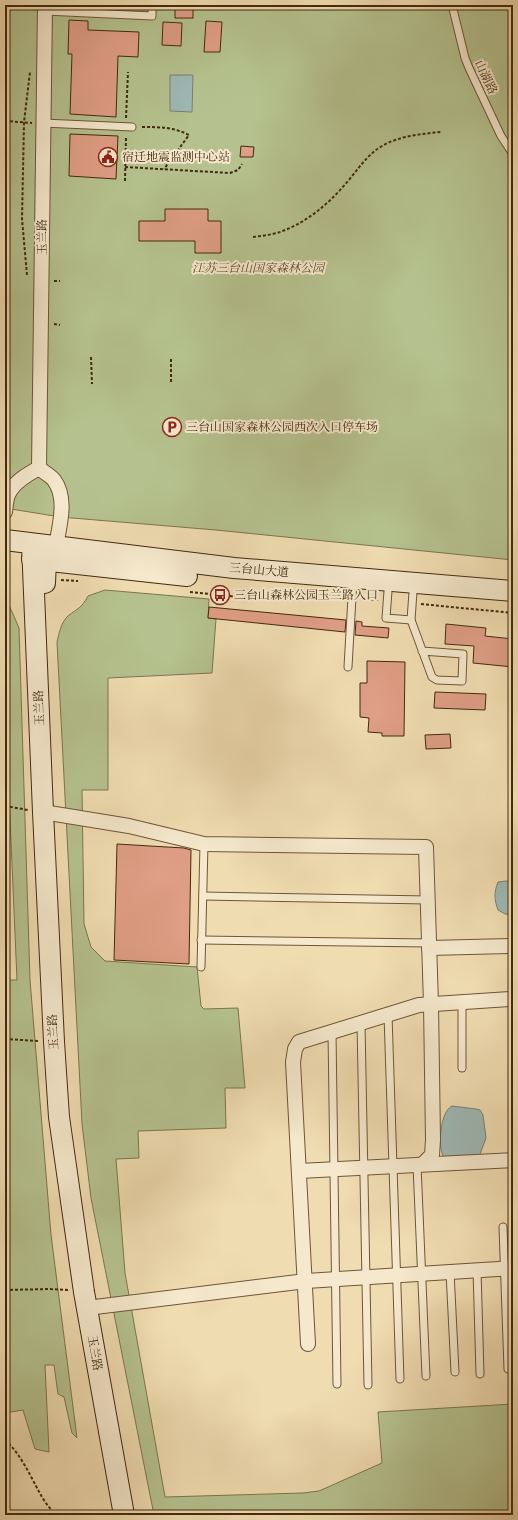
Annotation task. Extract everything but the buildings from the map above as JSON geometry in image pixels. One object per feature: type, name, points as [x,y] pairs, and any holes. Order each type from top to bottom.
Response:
[{"type":"street","name":"玉兰路","points":[[45,8],[39,468],[53,479],[59,491],[62,507],[44,556],[46,813],[54,1042],[61,1137],[124,1515]]},
{"type":"street","points":[[5,512],[8,493],[28,474],[39,468]]},
{"type":"street","name":"三台山大道","points":[[5,540],[44,556]]},
{"type":"street","name":"三台山大道","points":[[5,553],[234,568],[352,588],[387,596],[412,598],[513,600]]},
{"type":"street","name":"三台山大道","points":[[352,588],[513,591]]},
{"type":"street","name":"玉兰路","points":[[46,813],[66,1092],[89,1302],[134,1515]]},
{"type":"street","points":[[46,813],[129,826],[204,844],[426,846],[431,1004],[433,1147],[432,1155],[420,1164]]},
{"type":"street","points":[[429,945],[513,946]]},
{"type":"street","points":[[308,1344],[293,1062],[295,1049],[299,1042],[419,1005],[510,999]]},
{"type":"street","points":[[299,1171],[513,1160]]},
{"type":"street","points":[[89,1302],[304,1281],[509,1269]]},
{"type":"lane","points":[[45,8],[152,16],[152,5]]},
{"type":"lane","name":"山湖路","points":[[452,5],[465,58],[469,68],[501,136],[513,154]]},
{"type":"lane","points":[[43,123],[132,126]]},
{"type":"lane","points":[[348,667],[352,588]]},
{"type":"lane","points":[[387,596],[386,618],[411,620]]},
{"type":"lane","points":[[412,598],[411,620],[422,651],[432,677],[437,680],[462,681],[463,654],[422,651]]},
{"type":"lane","points":[[201,967],[204,844]]},
{"type":"lane","points":[[202,896],[428,900]]},
{"type":"lane","points":[[201,940],[429,945]]},
{"type":"lane","points":[[462,1002],[462,1068]]},
{"type":"lane","points":[[388,1015],[400,1379]]},
{"type":"lane","points":[[361,1023],[368,1385]]},
{"type":"lane","points":[[332,1032],[337,1384]]},
{"type":"lane","points":[[420,1164],[426,1376]]},
{"type":"lane","points":[[503,1227],[509,1269],[508,1369]]},
{"type":"lane","points":[[477,1270],[480,1374]]},
{"type":"lane","points":[[450,1272],[455,1372]]},
{"type":"path","points":[[5,121],[43,123]]},
{"type":"path","points":[[132,126],[177,129],[189,135],[164,169]]},
{"type":"path","points":[[253,237],[277,233],[319,211],[347,182],[366,158],[381,146],[396,140],[428,133],[441,132]]},
{"type":"path","points":[[125,167],[230,173],[238,170],[242,164]]},
{"type":"path","points":[[91,357],[92,384]]},
{"type":"path","points":[[170,359],[171,382]]},
{"type":"path","points":[[44,556],[84,582]]},
{"type":"path","points":[[185,592],[248,598],[293,591],[352,588],[387,596]]},
{"type":"path","points":[[412,598],[513,613]]},
{"type":"path","points":[[5,806],[46,813]]},
{"type":"path","points":[[5,1039],[54,1042]]},
{"type":"path","points":[[5,1290],[50,1288],[89,1302]]},
{"type":"path","points":[[5,1440],[22,1461],[43,1499],[55,1515]]},
{"type":"green space","name":"江苏三台山国家森林公园","points":[[5,5],[513,5],[513,560],[216,530],[60,517],[5,508]]},
{"type":"green space","points":[[105,590],[209,599],[208,618],[216,619],[212,673],[108,678],[108,790],[82,790],[84,924],[91,947],[105,961],[197,967],[201,1006],[204,1009],[238,1008],[245,1088],[225,1088],[226,1128],[138,1131],[139,1158],[116,1159],[125,1273],[165,1497],[303,1493],[319,1491],[382,1463],[378,1412],[513,1404],[513,1515],[154,1515],[91,1198],[82,1124],[57,642],[61,628],[68,616],[81,606],[88,596]]},
{"type":"green space","points":[[5,596],[19,628],[30,980],[51,1235],[77,1438],[72,1433],[64,1397],[58,1394],[54,1365],[45,1365],[49,1452],[35,1449],[23,1410],[5,1413],[5,980],[17,980],[5,703]]},
{"type":"water","points":[[170,75],[193,75],[192,112],[170,111]]},
{"type":"water","points":[[513,881],[513,915],[505,914],[498,910],[496,902],[495,892],[498,882]]},
{"type":"water","points":[[452,1106],[480,1110],[483,1115],[486,1138],[479,1157],[443,1156],[441,1151],[441,1129],[445,1115],[448,1109]]},
{"type":"place","name":"宿迁地震监测中心站","points":[[108,157]]},
{"type":"place","name":"三台山国家森林公园西次入口停车场","points":[[172,427]]},
{"type":"place","name":"三台山森林公园玉兰路入口","points":[[220,595]]}]
